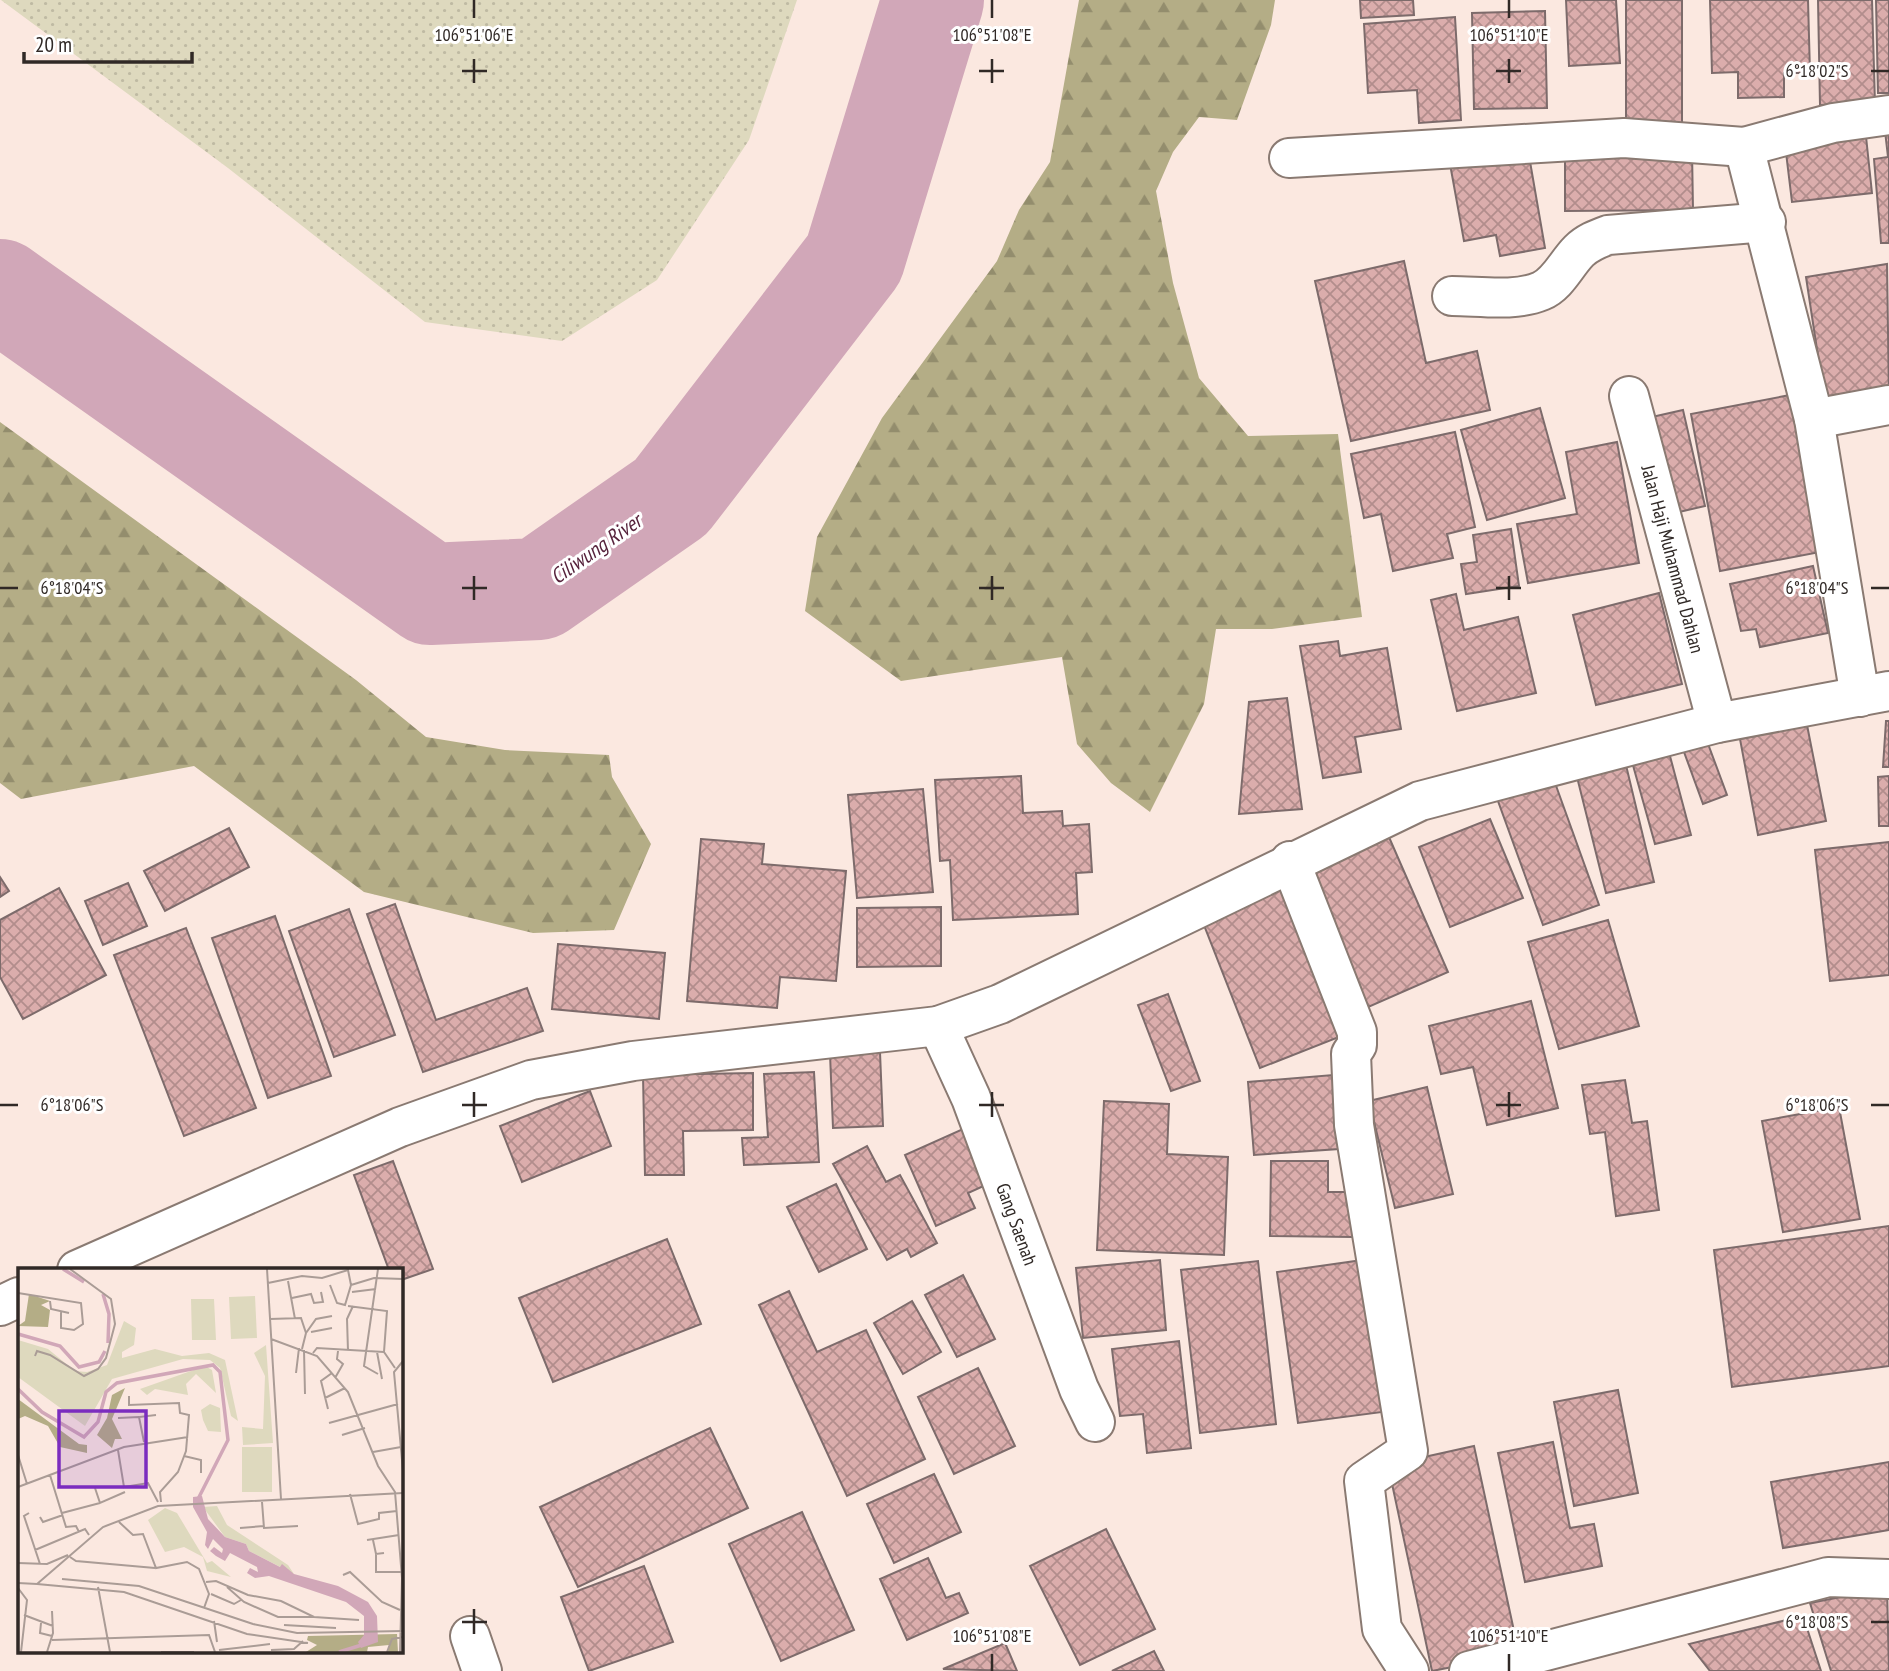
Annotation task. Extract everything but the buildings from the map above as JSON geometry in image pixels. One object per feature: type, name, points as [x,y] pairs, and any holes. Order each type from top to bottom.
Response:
[{"type":"street","points":[[1289,158],[1624,138],[1744,147],[1833,123],[1889,115]]},
{"type":"street","points":[[82,1268],[376,1138],[531,1080],[633,1061],[938,1026],[1000,1004],[1290,861],[1420,801],[1717,723],[1874,694],[1814,419],[1766,222],[1744,147]]},
{"type":"street","points":[[1452,296],[1523,296],[1542,291],[1556,280],[1578,252],[1589,243],[1608,235],[1766,222]]},
{"type":"street","name":"Jalan Haji Muhammad Dahlan","points":[[1629,396],[1717,723]]},
{"type":"street","points":[[1814,419],[1889,405]]},
{"type":"street","points":[[1290,861],[1357,1032],[1357,1045],[1351,1054],[1354,1125],[1408,1451],[1364,1481],[1382,1629],[1409,1671]]},
{"type":"street","name":"Gang Saenah","points":[[938,1026],[971,1098],[1079,1389],[1095,1422]]},
{"type":"street","points":[[0,1306],[18,1297]]},
{"type":"street","points":[[1469,1671],[1828,1577],[1889,1579]]},
{"type":"shaded area","points":[[1,0],[797,0],[749,140],[657,280],[562,341],[425,322],[228,168]]},
{"type":"green space","points":[[1079,0],[1275,0],[1271,25],[1237,120],[1199,117],[1173,152],[1156,191],[1173,283],[1199,378],[1248,436],[1338,434],[1362,617],[1272,629],[1216,629],[1204,704],[1150,812],[1111,783],[1077,744],[1062,657],[901,681],[805,611],[817,537],[882,418],[997,261],[1019,210],[1050,162]]},
{"type":"green space","points":[[0,422],[356,680],[426,737],[505,750],[609,755],[612,777],[651,844],[614,930],[533,933],[364,892],[194,766],[21,799],[0,783]]},
{"type":"waterway","name":"Ciliwung River","points":[[0,290],[430,594],[539,589],[671,497],[854,259],[933,0]]}]
